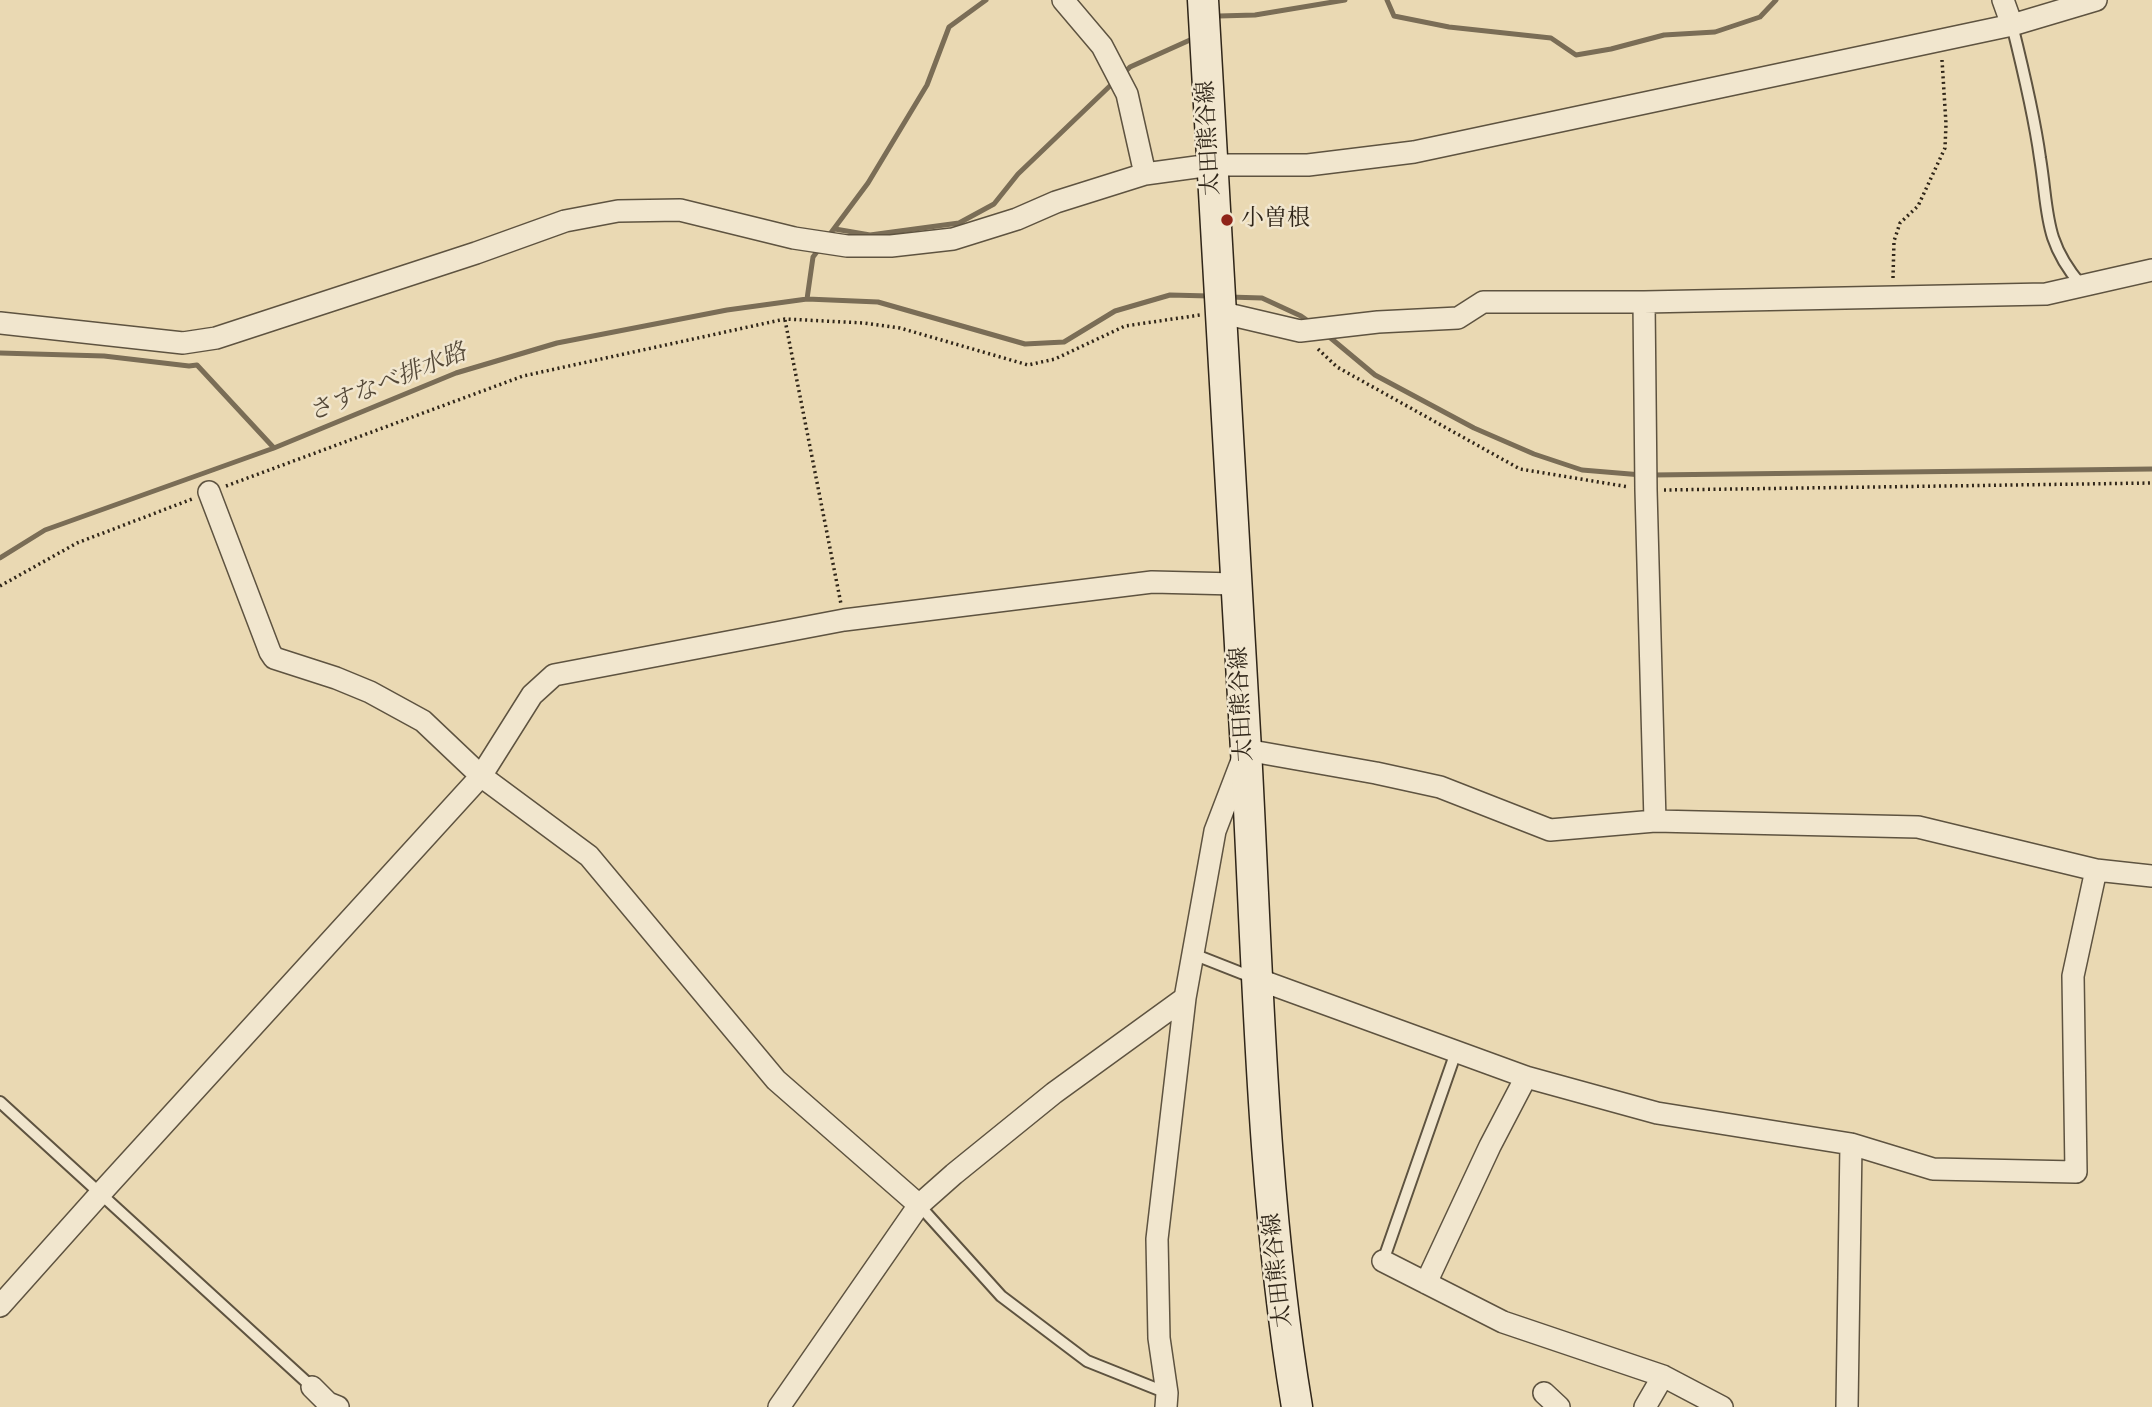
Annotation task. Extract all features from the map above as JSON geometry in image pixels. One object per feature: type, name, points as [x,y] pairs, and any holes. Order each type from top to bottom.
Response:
[{"type":"main road","name":"太田熊谷線","points":[[1203,0],[1218,302],[1273,1220],[1283,1324],[1297,1407]]},
{"type":"street","points":[[1063,0],[1102,46],[1124,88],[1145,174]]},
{"type":"street","points":[[2003,0],[2012,25]]},
{"type":"street","points":[[0,323],[183,343],[216,338],[565,221],[618,211],[680,210],[794,238],[837,244],[891,246],[953,239],[1145,174],[1211,165],[1308,165],[1413,152],[2012,25],[2096,0]]},
{"type":"street","points":[[1218,302],[1300,331],[1458,318],[1483,302],[1644,302],[2046,294],[2152,270]]},
{"type":"street","points":[[1644,302],[1655,821]]},
{"type":"street","points":[[209,492],[274,658],[370,692],[423,721],[481,776],[589,856],[776,1080],[919,1205]]},
{"type":"street","points":[[0,1306],[481,776],[532,695],[554,675],[844,620],[1152,582],[1236,584]]},
{"type":"street","points":[[1172,1402],[1159,1338],[1157,1239],[1185,998],[1215,831],[1246,750],[1440,787],[1550,830],[1655,821],[1918,827],[2096,870],[2152,876]]},
{"type":"street","points":[[1257,979],[1526,1077],[1657,1113],[1850,1144],[1933,1169],[2076,1172],[2074,976],[2096,870]]},
{"type":"street","points":[[779,1407],[919,1205],[1054,1093],[1185,998]]},
{"type":"street","points":[[1426,1283],[1490,1146],[1526,1077]]},
{"type":"street","points":[[1847,1407],[1850,1144]]},
{"type":"street","points":[[1383,1261],[1503,1322],[1663,1376],[1723,1407]]},
{"type":"street","points":[[1645,1407],[1663,1376]]},
{"type":"street","points":[[312,1387],[328,1403],[338,1407]]},
{"type":"lane","points":[[2012,25],[2040,158],[2051,239],[2066,267],[2081,285]]},
{"type":"lane","points":[[1193,954],[1257,979]]},
{"type":"lane","points":[[1383,1261],[1456,1052]]},
{"type":"lane","points":[[0,1102],[312,1387]]},
{"type":"lane","points":[[919,1205],[1001,1296],[1087,1362],[1172,1402]]},
{"type":"path","points":[[1893,297],[1894,241],[1900,223],[1918,206],[1945,148],[1941,40]]},
{"type":"path","points":[[0,586],[77,542],[523,376],[785,319],[864,323],[900,328],[1028,365],[1055,359],[1125,326],[1218,302]]},
{"type":"path","points":[[785,319],[844,620]]},
{"type":"path","points":[[1300,331],[1337,368],[1520,469],[1646,490],[2152,483]]},
{"type":"waterway","points":[[827,238],[868,183],[927,85],[949,27],[986,0]]},
{"type":"waterway","points":[[1219,16],[1255,15],[1345,0]]},
{"type":"waterway","points":[[1387,0],[1394,16],[1449,27],[1551,38],[1576,55],[1664,35],[1715,32],[1760,17],[1776,0]]},
{"type":"waterway","points":[[1123,74],[1130,67],[1190,40]]},
{"type":"waterway","points":[[835,229],[870,235],[959,223],[994,204],[1018,174],[1113,83]]},
{"type":"waterway","points":[[807,299],[813,257],[819,249]]},
{"type":"waterway","name":"さすなべ排水路","points":[[0,558],[45,530],[274,448],[456,373],[557,343],[727,310],[807,299],[878,302],[1025,344],[1064,342],[1115,311],[1170,295],[1209,296]]},
{"type":"waterway","points":[[1229,297],[1262,298],[1311,323]]},
{"type":"waterway","points":[[1327,335],[1375,375],[1474,428],[1534,454],[1582,470],[1642,475]]},
{"type":"waterway","points":[[0,353],[104,356],[197,365],[274,448]]},
{"type":"waterway","points":[[1652,475],[2152,469]]},
{"type":"place","name":"小曽根","points":[[1227,220]]}]
